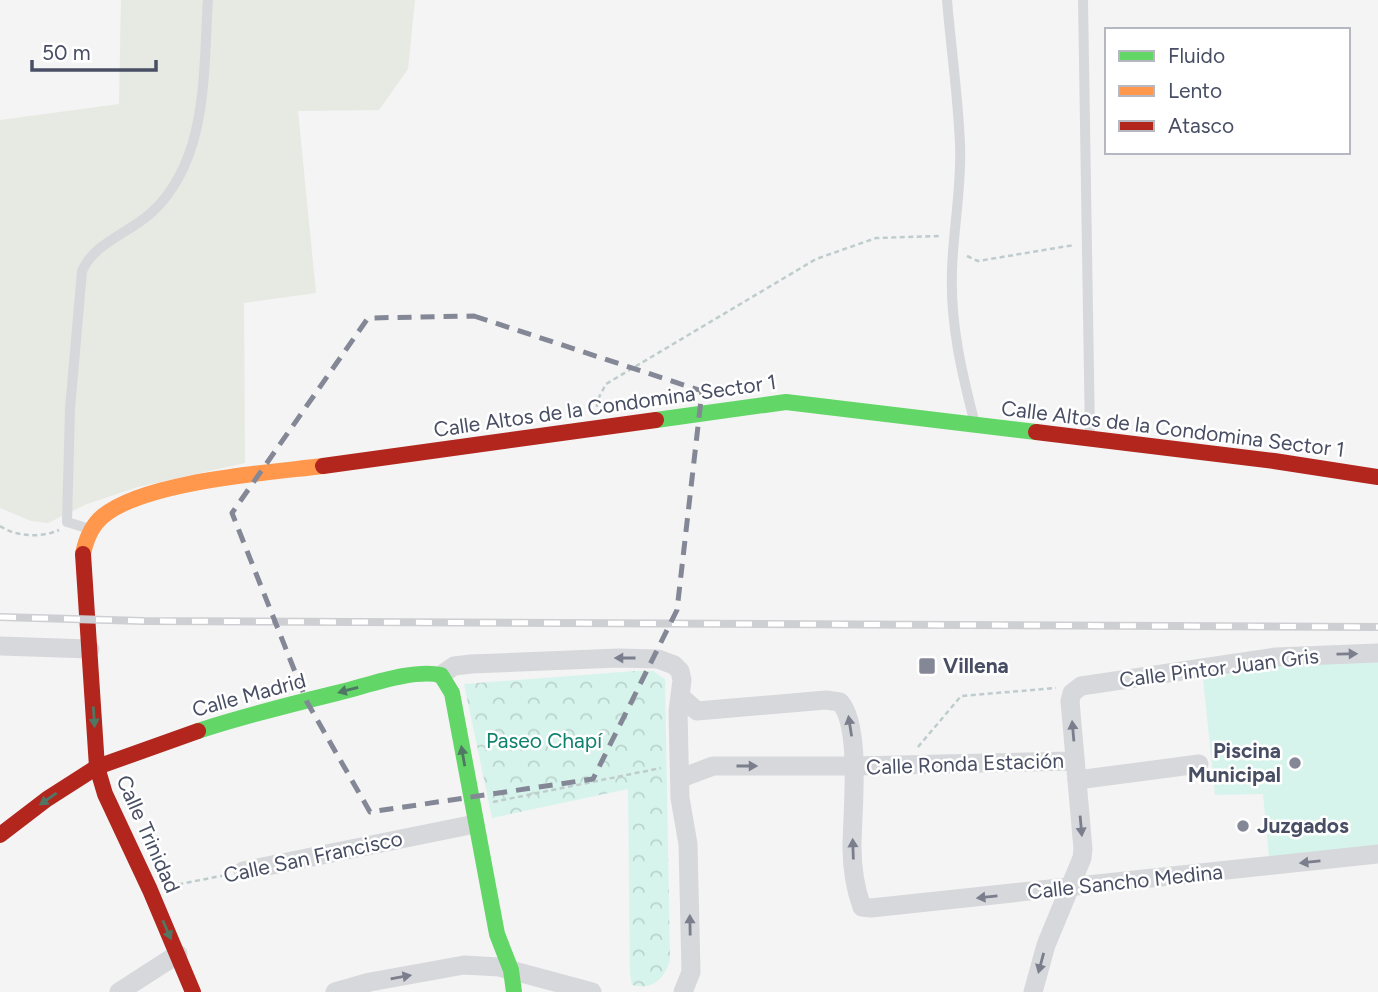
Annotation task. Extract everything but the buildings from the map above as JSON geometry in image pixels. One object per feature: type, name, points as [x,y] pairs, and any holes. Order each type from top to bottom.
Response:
[{"type":"street","name":"Calle Altos de la Condomina Sector 1","points":[[91,529],[122,503],[163,491],[226,479],[786,402],[1274,461],[1378,477]]},
{"type":"street","name":"Calle Trinidad","points":[[91,529],[82,557],[97,767],[104,794],[150,890],[192,992]]},
{"type":"street","points":[[0,646],[90,649]]},
{"type":"street","name":"Calle Pintor Juan Gris","points":[[1066,694],[1072,693],[1080,686],[1276,657],[1378,653]]},
{"type":"street","points":[[514,992],[525,981],[524,975],[497,934],[452,693],[441,675],[454,666],[471,664],[619,658],[659,659],[674,665],[680,671],[676,772],[688,844],[691,972],[683,992]]},
{"type":"street","name":"Calle Madrid","points":[[0,835],[47,799],[97,767],[176,738],[241,717],[414,675],[428,672],[441,675]]},
{"type":"street","name":"Calle Ronda Estación","points":[[681,689],[697,711],[826,700],[840,702],[848,716],[855,766]]},
{"type":"street","points":[[1033,992],[1046,945],[1082,858],[1083,849],[1066,694]]},
{"type":"street","name":"Calle Ronda Estación","points":[[676,772],[713,766],[1076,770],[1199,764]]},
{"type":"street","name":"Calle Sancho Medina","points":[[855,766],[852,850],[856,891],[862,907],[1068,889],[1378,854]]},
{"type":"street","name":"Calle San Francisco","points":[[243,871],[475,824]]},
{"type":"street","points":[[119,992],[178,954]]},
{"type":"street","points":[[334,992],[370,982],[464,965],[524,975],[592,992]]},
{"type":"lane","points":[[91,529],[66,522],[70,410],[82,271],[94,252],[132,229],[153,211],[168,195],[183,171],[201,108],[208,0]]},
{"type":"lane","points":[[947,0],[960,142],[960,194],[952,290],[954,325],[958,356],[975,425]]},
{"type":"lane","points":[[1083,0],[1090,439]]},
{"type":"path","points":[[596,428],[597,401],[606,384],[817,259],[876,238],[955,236]]},
{"type":"path","points":[[954,251],[978,261],[1087,244]]},
{"type":"path","points":[[0,526],[19,534],[47,534],[58,531],[66,522]]},
{"type":"path","points":[[914,751],[961,696],[1066,694]]},
{"type":"path","points":[[492,803],[676,772]]},
{"type":"path","name":"Calle San Francisco","points":[[150,890],[243,871]]},
{"type":"highlighted area","points":[[474,316],[702,391],[677,610],[593,779],[370,812],[307,702],[232,513],[368,318]]},
{"type":"shaded area","points":[[121,0],[415,0],[408,69],[379,110],[298,111],[316,293],[244,303],[245,463],[138,487],[87,504],[48,523],[31,521],[0,508],[0,120],[119,104]]},
{"type":"green space","name":"Piscina Municipal","points":[[1378,662],[1378,845],[1269,858],[1263,794],[1215,795],[1203,679],[1291,663]]},
{"type":"green space","name":"Paseo Chapí","points":[[653,671],[665,679],[670,961],[660,978],[646,986],[632,985],[630,975],[628,789],[492,818],[464,684]]},
{"type":"railway","points":[[0,617],[144,621],[1378,627]]},
{"type":"traffic: fast","points":[[656,420],[786,402],[1036,432]]},
{"type":"traffic: fast","points":[[198,731],[393,678],[418,674],[441,675],[452,693],[497,934],[511,970],[514,992]]},
{"type":"traffic: slow","points":[[83,554],[90,533],[103,516],[122,504],[148,494],[208,480],[323,466]]},
{"type":"traffic: jam","points":[[323,466],[656,420]]},
{"type":"traffic: jam","points":[[1036,432],[1274,461],[1378,477]]},
{"type":"traffic: jam","points":[[83,554],[97,767],[105,794],[150,890],[193,992]]},
{"type":"traffic: jam","points":[[0,835],[47,799],[97,767],[198,731]]},
{"type":"place","name":"Villena","points":[[927,666]]},
{"type":"place","name":"Piscina Municipal","points":[[1295,763]]},
{"type":"place","name":"Juzgados","points":[[1243,826]]}]
